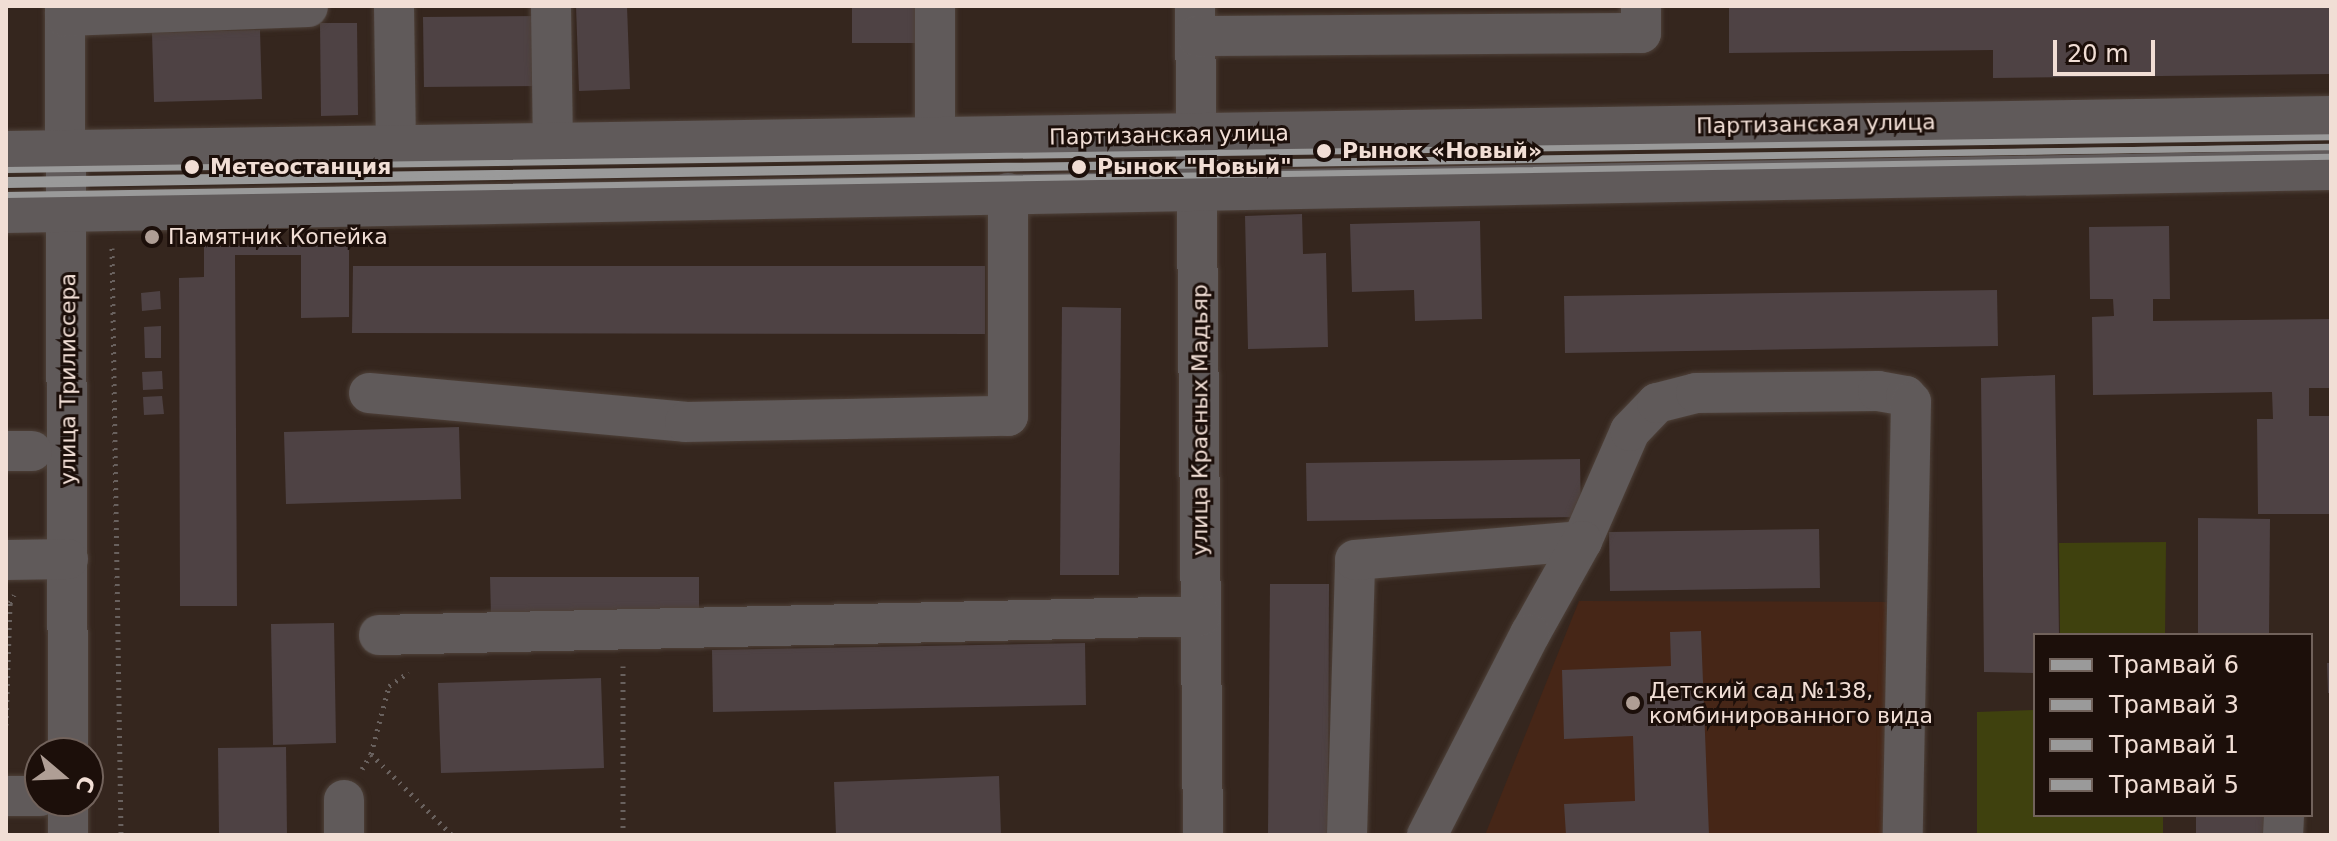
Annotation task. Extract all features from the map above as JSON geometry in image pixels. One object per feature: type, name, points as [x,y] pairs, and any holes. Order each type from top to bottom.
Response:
[{"type":"street","points":[[394,6],[396,146]]},
{"type":"street","points":[[551,6],[553,143]]},
{"type":"street","points":[[935,6],[935,138]]},
{"type":"street","points":[[1195,21],[1641,33],[1641,6]]},
{"type":"street","points":[[65,11],[308,7]]},
{"type":"street","name":"улица Трилиссера","points":[[65,11],[68,210],[35,560],[65,737]]},
{"type":"street","name":"улица Красных Мадьяр","points":[[1195,21],[1203,835]]},
{"type":"street","name":"Партизанская улица","points":[[6,151],[2331,116]]},
{"type":"street","points":[[6,213],[2331,170]]},
{"type":"street","points":[[369,393],[685,422],[1008,416],[1008,193]]},
{"type":"street","points":[[1427,835],[1530,634],[1582,541],[1630,431],[1657,403],[1696,393],[1878,391],[1906,396],[1911,402],[1903,835]]},
{"type":"street","points":[[1347,835],[1355,560],[1582,541]]},
{"type":"street","points":[[379,635],[1201,616]]},
{"type":"path","points":[[112,246],[121,835]]},
{"type":"path","points":[[6,725],[10,603],[35,560]]},
{"type":"path","points":[[623,629],[623,835]]},
{"type":"path","points":[[344,817],[371,754],[389,686],[424,660],[452,633]]},
{"type":"path","points":[[371,754],[452,835]]},
{"type":"shaded area","points":[[2166,542],[2165,633],[2060,633],[2059,543]]},
{"type":"shaded area","points":[[1579,601],[1901,602],[1899,835],[1485,835]]},
{"type":"shaded area","points":[[2033,710],[2033,817],[2163,817],[2163,835],[1977,835],[1977,712]]},
{"type":"building","points":[[576,6],[627,6],[630,89],[579,91]]},
{"type":"building","points":[[852,6],[922,6],[922,43],[852,43]]},
{"type":"building","points":[[1729,6],[2331,6],[2330,74],[1993,78],[1993,50],[1729,53]]},
{"type":"building","points":[[541,16],[542,86],[424,87],[423,17]]},
{"type":"building","points":[[320,23],[357,23],[358,115],[321,116]]},
{"type":"building","points":[[260,30],[262,99],[154,102],[152,33]]},
{"type":"building","points":[[1302,214],[1303,254],[1326,253],[1328,347],[1248,349],[1245,216]]},
{"type":"building","points":[[1480,221],[1482,319],[1415,321],[1414,290],[1352,292],[1350,224]]},
{"type":"building","points":[[2169,226],[2170,299],[2153,299],[2153,321],[2331,319],[2331,388],[2309,388],[2309,416],[2329,416],[2330,514],[2258,514],[2257,419],[2273,419],[2272,392],[2093,395],[2092,317],[2114,316],[2113,299],[2090,299],[2089,227]]},
{"type":"building","points":[[349,245],[349,317],[301,318],[301,255],[235,255],[237,606],[180,606],[179,278],[204,277],[204,246]]},
{"type":"building","points":[[353,266],[985,266],[985,334],[352,333]]},
{"type":"building","points":[[1997,290],[1998,346],[1565,353],[1564,296]]},
{"type":"building","points":[[160,291],[161,309],[142,311],[141,293]]},
{"type":"building","points":[[1062,307],[1121,308],[1119,575],[1060,575]]},
{"type":"building","points":[[161,326],[161,358],[145,358],[144,327]]},
{"type":"building","points":[[162,371],[163,389],[143,390],[142,372]]},
{"type":"building","points":[[2055,375],[2059,633],[2033,633],[2033,673],[1984,672],[1981,378]]},
{"type":"building","points":[[162,396],[164,414],[144,415],[143,397]]},
{"type":"building","points":[[459,427],[461,499],[286,504],[284,432]]},
{"type":"building","points":[[1580,459],[1581,517],[1307,521],[1306,463]]},
{"type":"building","points":[[2198,518],[2270,519],[2269,633],[2198,633]]},
{"type":"building","points":[[1819,529],[1820,588],[1610,591],[1609,532]]},
{"type":"building","points":[[490,577],[699,577],[699,616],[491,617]]},
{"type":"building","points":[[1270,584],[1329,584],[1328,835],[1268,835]]},
{"type":"building","points":[[334,623],[336,743],[273,745],[271,624]]},
{"type":"building","name":"Детский сад №138, комбинированного вида","points":[[1701,631],[1709,835],[1566,835],[1564,804],[1635,801],[1633,736],[1564,739],[1562,670],[1671,666],[1670,632]]},
{"type":"building","points":[[1085,643],[1086,705],[713,712],[712,650]]},
{"type":"building","points":[[2327,663],[2331,663],[2331,693],[2328,693]]},
{"type":"building","points":[[601,678],[604,768],[441,773],[438,683]]},
{"type":"building","points":[[286,747],[287,835],[219,835],[218,748]]},
{"type":"building","points":[[999,776],[1001,835],[836,835],[834,782]]},
{"type":"building","points":[[2196,817],[2268,817],[2268,835],[2196,835]]},
{"type":"tram line","name":"1","points":[[6,170],[2331,137]]},
{"type":"tram line","name":"6","points":[[6,185],[2331,147]]},
{"type":"tram line","name":"5","points":[[6,180],[2331,147]]},
{"type":"tram line","name":"3","points":[[6,195],[2331,157]]},
{"type":"place","name":"Рынок «Новый»","points":[[1324,151]]},
{"type":"place","name":"Метеостанция","points":[[192,167]]},
{"type":"place","name":"Рынок \"Новый\"","points":[[1079,167]]},
{"type":"place","name":"Памятник Копейка","points":[[152,237]]},
{"type":"place","name":"Детский сад №138, комбинированного вида","points":[[1633,703]]}]
